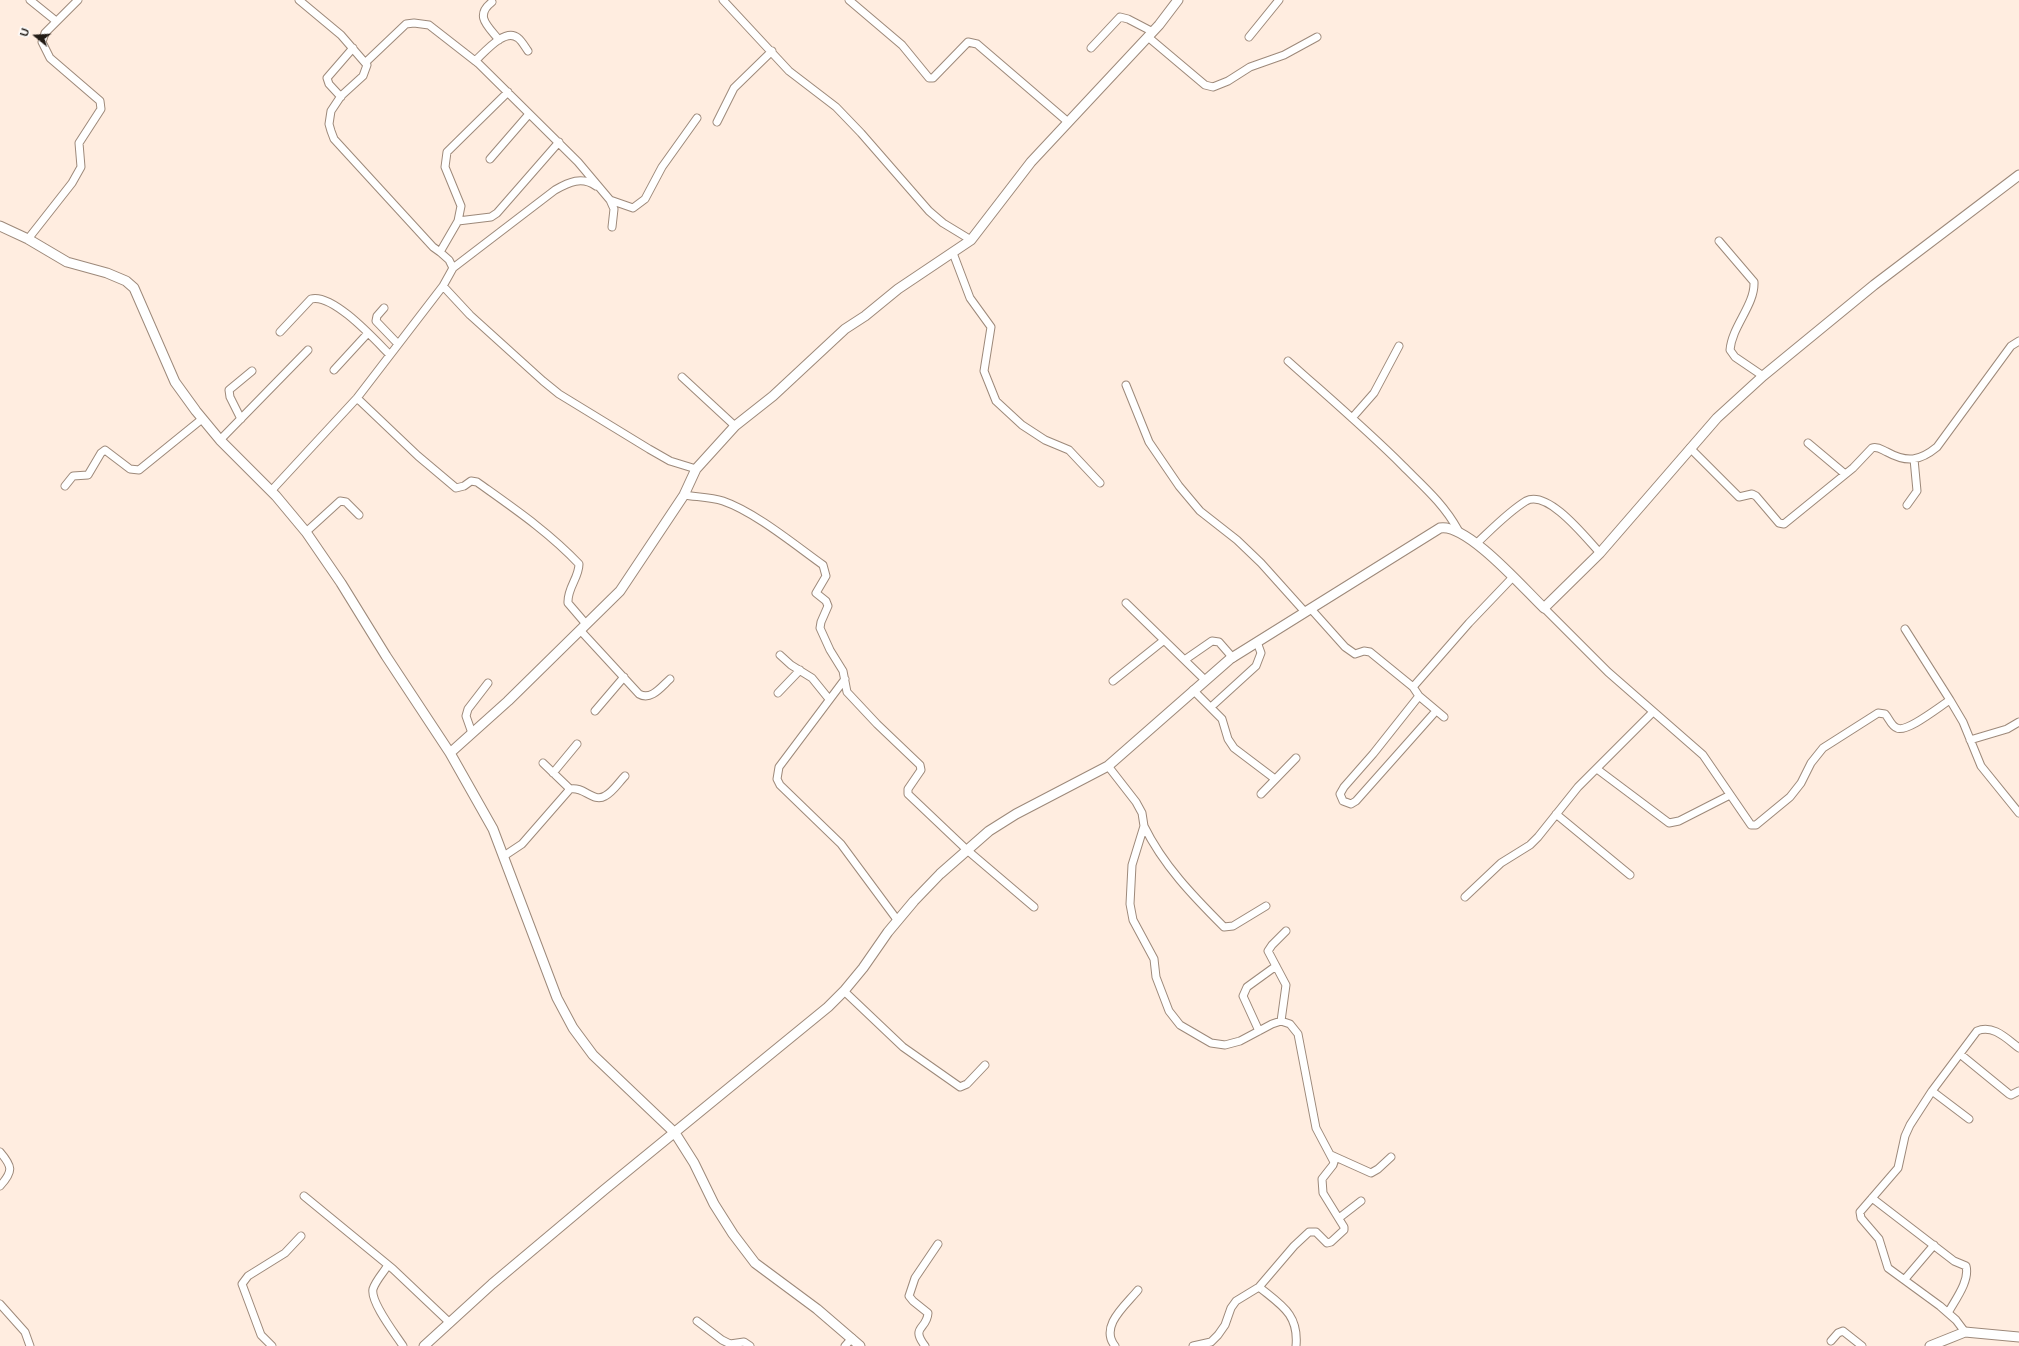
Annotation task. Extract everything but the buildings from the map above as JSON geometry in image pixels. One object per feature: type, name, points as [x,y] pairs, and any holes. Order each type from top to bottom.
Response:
[{"type":"street","points":[[30,0],[56,21]]},
{"type":"street","points":[[28,238],[72,183],[81,167],[79,143],[96,119],[101,104],[100,101],[50,58],[44,48],[42,39],[56,21],[78,0]]},
{"type":"street","points":[[299,0],[341,35],[366,62],[366,70],[363,76],[341,97],[331,111],[328,124],[334,139],[432,247],[449,260],[453,268]]},
{"type":"street","points":[[723,0],[789,71],[836,107],[929,211],[943,223],[971,240]]},
{"type":"street","points":[[849,0],[902,45],[929,78],[933,78],[968,42],[972,41],[1068,122]]},
{"type":"street","points":[[450,753],[508,701],[620,591],[684,495],[696,469],[735,426],[773,396],[845,329],[898,289],[971,240],[1031,162],[1150,34],[1178,0]]},
{"type":"street","points":[[1250,37],[1279,0]]},
{"type":"street","points":[[492,2],[482,12],[483,18],[499,40]]},
{"type":"street","points":[[1091,48],[1120,17],[1128,19],[1150,34],[1205,85],[1213,87],[1228,81],[1250,67],[1284,54],[1317,37]]},
{"type":"street","points":[[366,62],[406,24],[414,23],[429,25],[475,61],[578,162],[610,200],[614,209],[612,227]]},
{"type":"street","points":[[475,61],[502,37],[513,35],[518,38],[528,51]]},
{"type":"street","points":[[341,97],[329,84],[327,78],[353,48]]},
{"type":"street","points":[[718,122],[734,88],[772,52]]},
{"type":"street","points":[[440,252],[458,221],[461,206],[445,167],[447,152],[508,92]]},
{"type":"street","points":[[490,159],[530,114]]},
{"type":"street","points":[[610,200],[633,208],[642,202],[662,168],[697,118]]},
{"type":"street","points":[[458,221],[491,217],[498,213],[559,142]]},
{"type":"street","points":[[1544,608],[1600,553],[1717,418],[1763,376],[1874,285],[2019,175]]},
{"type":"street","points":[[270,491],[357,398],[443,286],[453,268],[555,190],[569,182],[580,180],[591,182],[598,187]]},
{"type":"street","points":[[0,226],[28,238],[67,262],[107,273],[126,281],[134,288],[175,382],[202,419],[220,440],[270,491],[306,532],[341,583],[386,656],[450,753],[493,829],[557,998],[573,1028],[593,1055],[675,1133],[694,1163],[714,1204],[733,1234],[755,1262],[817,1309],[860,1346]]},
{"type":"street","points":[[1719,241],[1754,282],[1754,288],[1738,326],[1730,350],[1735,357],[1763,376]]},
{"type":"street","points":[[953,253],[970,298],[991,327],[984,371],[996,401],[1022,425],[1045,440],[1069,450],[1100,482]]},
{"type":"street","points":[[443,286],[470,315],[559,394],[649,450],[670,461],[696,469]]},
{"type":"street","points":[[280,332],[312,300],[316,298],[323,299],[352,318],[390,355]]},
{"type":"street","points":[[384,308],[377,316],[376,321],[398,344]]},
{"type":"street","points":[[334,370],[368,333]]},
{"type":"street","points":[[1690,448],[1739,497],[1752,494],[1756,496],[1782,524],[1875,447],[1894,455],[1914,459],[1926,456],[1937,447],[1996,363],[2010,346],[2019,341]]},
{"type":"street","points":[[1352,418],[1374,393],[1399,346]]},
{"type":"street","points":[[220,440],[308,350]]},
{"type":"street","points":[[1288,361],[1352,418],[1437,499],[1449,514],[1458,530]]},
{"type":"street","points":[[241,419],[230,397],[229,390],[252,371]]},
{"type":"street","points":[[682,377],[735,426]]},
{"type":"street","points":[[1126,385],[1149,442],[1179,486],[1200,511],[1237,540],[1345,646],[1356,654],[1370,652],[1413,687],[1419,696],[1444,717]]},
{"type":"street","points":[[357,398],[406,445],[456,488],[460,488],[471,481],[477,482],[540,528],[572,556],[579,564],[579,570],[568,595],[568,603],[583,627],[639,694],[644,697],[650,696],[670,679]]},
{"type":"street","points":[[65,486],[73,476],[88,475],[101,453],[105,450],[130,469],[139,470],[202,419]]},
{"type":"street","points":[[1808,443],[1844,474]]},
{"type":"street","points":[[1907,505],[1917,491],[1914,459]]},
{"type":"street","points":[[684,495],[722,501],[729,504],[761,521],[823,565],[826,576],[816,593],[826,601],[828,606],[820,628],[830,650],[843,671],[847,692],[877,724],[920,765],[922,770],[908,789],[908,794],[967,850],[1034,907]]},
{"type":"street","points":[[1477,543],[1527,501],[1538,499],[1554,506],[1600,553]]},
{"type":"street","points":[[306,532],[340,501],[346,502],[359,515]]},
{"type":"street","points":[[424,1346],[492,1284],[604,1190],[828,1007],[844,991],[898,921],[940,874],[989,831],[1016,814],[1108,766],[1193,690],[1233,658],[1440,528],[1451,528],[1458,530],[1477,543],[1608,672],[1703,754],[1745,819],[1751,825],[1756,825],[1790,797],[1801,783],[1811,763],[1823,748],[1878,713],[1885,714],[1896,728],[1901,729],[1912,725],[1950,700]]},
{"type":"street","points":[[1413,687],[1469,623],[1513,577]]},
{"type":"street","points":[[1126,603],[1163,641],[1186,659],[1205,680]]},
{"type":"street","points":[[1905,629],[1957,710],[1981,766],[2019,813]]},
{"type":"street","points":[[1113,681],[1163,641]]},
{"type":"street","points":[[1186,659],[1212,641],[1219,642],[1233,658]]},
{"type":"street","points":[[1212,707],[1256,666],[1261,653],[1257,642]]},
{"type":"street","points":[[780,655],[812,678],[829,699]]},
{"type":"street","points":[[778,693],[800,670]]},
{"type":"street","points":[[595,711],[624,677]]},
{"type":"street","points":[[845,679],[779,767],[776,779],[780,785],[841,844],[898,921]]},
{"type":"street","points":[[472,734],[466,716],[468,709],[488,682]]},
{"type":"street","points":[[1193,690],[1212,707],[1222,719],[1228,739],[1234,748],[1275,779]]},
{"type":"street","points":[[1419,696],[1373,754],[1344,786],[1340,794],[1343,801],[1351,804],[1356,801],[1436,711]]},
{"type":"street","points":[[1465,897],[1501,863],[1534,841],[1556,814],[1597,769],[1653,712]]},
{"type":"street","points":[[1970,740],[2007,729],[2019,722]]},
{"type":"street","points":[[553,773],[577,744]]},
{"type":"street","points":[[1261,794],[1296,758]]},
{"type":"street","points":[[543,763],[570,789]]},
{"type":"street","points":[[1108,766],[1136,802],[1142,813],[1144,826],[1154,845],[1182,884],[1224,927],[1233,926],[1266,906]]},
{"type":"street","points":[[1597,769],[1669,823],[1679,821],[1730,795]]},
{"type":"street","points":[[504,856],[522,844],[570,789],[580,788],[596,798],[600,798],[608,794],[625,776]]},
{"type":"street","points":[[1556,814],[1630,875]]},
{"type":"street","points":[[1144,826],[1132,865],[1130,904],[1133,920],[1154,959],[1156,977],[1169,1011],[1180,1025],[1211,1043],[1225,1045],[1240,1041],[1281,1021],[1290,1024],[1298,1034],[1316,1128],[1334,1163],[1324,1175],[1321,1186],[1325,1198],[1339,1218],[1344,1229],[1331,1242],[1327,1243],[1316,1232],[1309,1232],[1294,1246],[1259,1287],[1236,1301],[1231,1308],[1225,1325],[1211,1342],[1193,1346]]},
{"type":"street","points":[[1281,1021],[1286,985],[1268,951],[1286,931]]},
{"type":"street","points":[[1259,1031],[1243,996],[1247,987],[1276,966]]},
{"type":"street","points":[[844,991],[903,1047],[960,1087],[967,1084],[985,1065]]},
{"type":"street","points":[[1965,1332],[1956,1320],[1948,1313],[1905,1279],[1888,1268],[1879,1239],[1861,1218],[1862,1209],[1898,1168],[1907,1130],[1932,1092],[1977,1032],[1983,1029],[2002,1035],[2019,1048]]},
{"type":"street","points":[[1960,1054],[2009,1094],[2019,1091]]},
{"type":"street","points":[[1932,1092],[1969,1119]]},
{"type":"street","points":[[0,1152],[9,1162],[11,1168],[0,1186]]},
{"type":"street","points":[[1331,1155],[1371,1173],[1378,1169],[1391,1157]]},
{"type":"street","points":[[304,1196],[388,1265],[450,1323]]},
{"type":"street","points":[[1872,1198],[1954,1262],[1964,1265],[1966,1268],[1966,1277],[1962,1288],[1948,1313]]},
{"type":"street","points":[[1339,1218],[1361,1201]]},
{"type":"street","points":[[272,1346],[261,1335],[242,1284],[248,1276],[285,1253],[301,1236]]},
{"type":"street","points":[[925,1346],[918,1336],[918,1332],[926,1320],[928,1313],[913,1301],[910,1296],[914,1278],[938,1244]]},
{"type":"street","points":[[1905,1279],[1934,1245]]},
{"type":"street","points":[[388,1265],[376,1282],[373,1290],[373,1296],[380,1310],[403,1346]]},
{"type":"street","points":[[1259,1287],[1290,1314],[1297,1332],[1296,1346]]},
{"type":"street","points":[[1115,1346],[1109,1334],[1112,1322],[1138,1290]]},
{"type":"street","points":[[0,1304],[25,1332],[30,1346]]},
{"type":"street","points":[[696,1321],[730,1344],[744,1342],[750,1346]]},
{"type":"street","points":[[1831,1341],[1841,1331],[1843,1331],[1862,1346]]},
{"type":"street","points":[[1930,1346],[1965,1332],[2019,1337]]},
{"type":"street","points":[[845,1346],[852,1338]]}]
